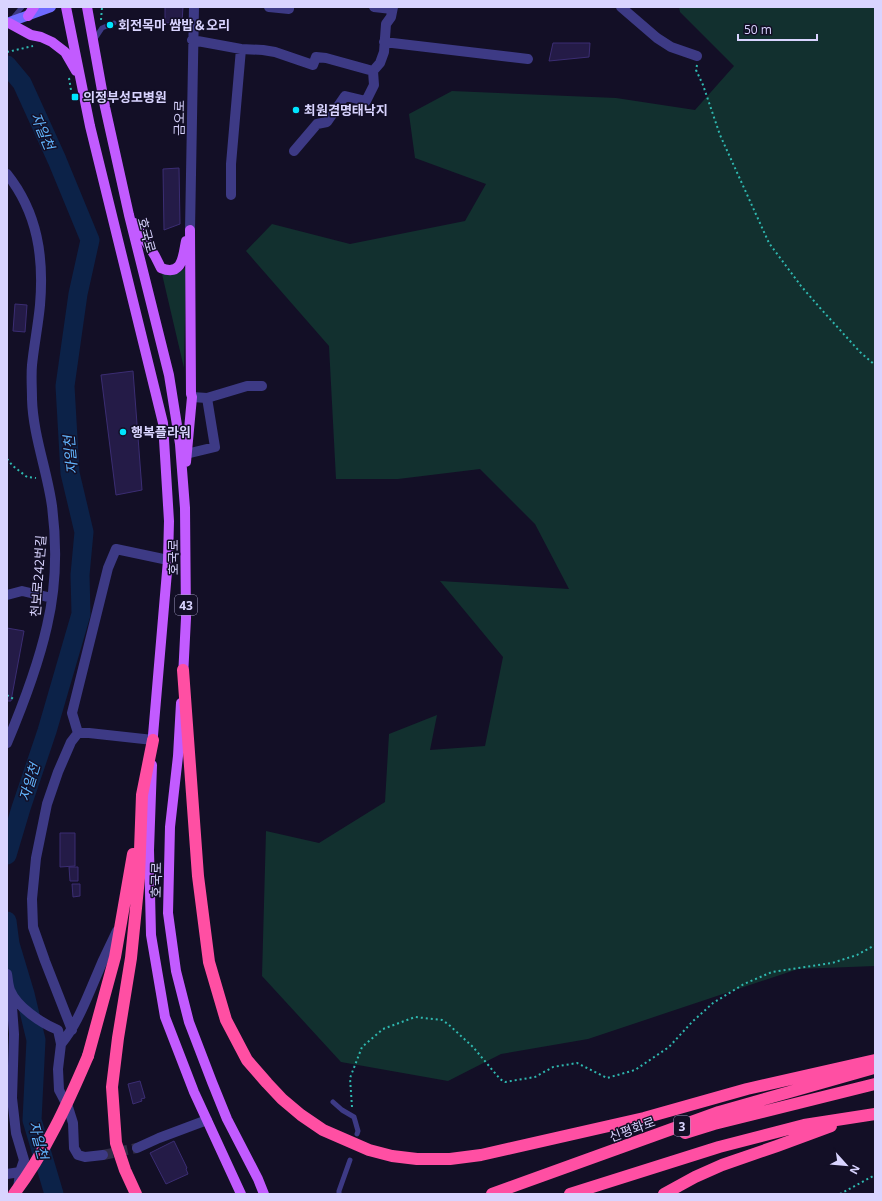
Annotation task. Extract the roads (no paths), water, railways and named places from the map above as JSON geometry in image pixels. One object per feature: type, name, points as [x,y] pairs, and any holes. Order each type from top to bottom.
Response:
[{"type":"highway","points":[[183,670],[198,876],[209,962],[226,1020],[247,1060],[267,1084],[301,1115],[323,1130],[369,1150],[392,1156],[417,1159],[450,1159],[473,1156],[644,1118],[747,1089],[875,1060]]},
{"type":"highway","points":[[16,1194],[55,1130],[88,1056],[115,957],[130,876],[142,795],[153,740]]},
{"type":"highway","points":[[136,1194],[125,1170],[116,1143],[112,1087],[134,929],[139,878],[142,795]]},
{"type":"highway","name":"신평화로","points":[[492,1194],[719,1112],[875,1068]]},
{"type":"highway","name":"신평화로","points":[[495,1194],[714,1124],[875,1084]]},
{"type":"highway","name":"3","points":[[570,1194],[719,1147],[804,1125],[875,1114]]},
{"type":"highway","points":[[664,1194],[722,1165],[854,1118]]},
{"type":"highway","points":[[671,1194],[695,1178]]},
{"type":"main road","points":[[28,16],[34,7]]},
{"type":"main road","points":[[8,23],[51,7]]},
{"type":"main road","name":"호국로","points":[[66,7],[92,134],[163,423],[169,521],[168,560],[153,740],[149,850],[150,935],[165,1017],[206,1120],[241,1194]]},
{"type":"main road","name":"호국로","points":[[87,7],[105,108],[129,215],[169,375],[180,444],[185,508],[186,618],[178,756],[170,827],[168,913],[176,971],[189,1022],[212,1082],[227,1119],[258,1179],[264,1194]]},
{"type":"main road","points":[[8,23],[30,35],[41,37],[52,42],[65,52],[76,70],[82,86]]},
{"type":"main road","points":[[129,215],[161,268],[167,270],[174,269],[181,263],[186,240],[190,230]]},
{"type":"main road","points":[[185,508],[186,454],[192,397],[190,230]]},
{"type":"street","name":"금오로","points":[[190,230],[192,40],[194,7]]},
{"type":"street","points":[[269,7],[289,9],[289,7]]},
{"type":"street","points":[[294,151],[317,124],[327,122],[345,96],[366,101],[374,85],[374,71],[380,63],[384,52],[386,24],[391,17],[392,8],[374,7]]},
{"type":"street","points":[[621,7],[657,38],[671,47],[697,56]]},
{"type":"street","points":[[192,40],[241,49],[274,52],[312,64],[316,57],[326,58],[374,71]]},
{"type":"street","points":[[384,42],[528,59]]},
{"type":"street","points":[[231,195],[231,164],[241,49]]},
{"type":"street","name":"천보로242번길","points":[[7,174],[26,203],[35,229],[40,252],[42,276],[40,305],[32,366],[33,409],[38,444],[52,505],[55,558],[52,598],[48,624],[25,699],[7,743]]},
{"type":"street","points":[[192,397],[207,398],[247,386],[262,386]]},
{"type":"street","points":[[186,454],[214,447],[207,398]]},
{"type":"street","points":[[78,733],[72,713],[108,568],[116,549],[168,560]]},
{"type":"street","points":[[7,595],[22,591],[52,598]]},
{"type":"street","points":[[72,1030],[33,927],[32,899],[36,858],[47,804],[58,772],[71,742],[78,733],[89,732],[153,740]]},
{"type":"street","points":[[61,1044],[72,1030],[106,953],[122,922]]},
{"type":"street","points":[[7,974],[14,1034],[12,1098],[16,1133],[24,1160],[16,1194]]},
{"type":"street","points":[[10,991],[22,1007],[49,1026],[58,1030],[61,1044],[58,1069],[59,1090],[68,1107],[73,1123],[74,1148],[78,1156],[85,1157],[103,1155]]},
{"type":"street","points":[[137,1148],[206,1120]]},
{"type":"street","points":[[7,1174],[20,1172]]},
{"type":"lane","points":[[8,23],[22,7]]},
{"type":"lane","points":[[93,40],[102,28],[114,23]]},
{"type":"lane","points":[[333,1102],[347,1114],[354,1117],[358,1131],[357,1134]]},
{"type":"lane","points":[[339,1194],[350,1160]]},
{"type":"waterway","name":"자일천","points":[[7,65],[22,83],[57,160],[90,240],[78,294],[65,386],[70,473],[84,532],[80,575],[81,614],[47,731],[7,855]]},
{"type":"waterway","name":"자일천","points":[[7,921],[10,944],[25,994],[36,1040],[32,1120],[54,1194]]},
{"type":"tunnel","points":[[103,1155],[137,1148]]},
{"type":"place","name":"회전목마 쌈밥＆오리","points":[[110,25]]},
{"type":"place","name":"의정부성모병원","points":[[75,97]]},
{"type":"place","name":"최원겸명태낙지","points":[[296,110]]},
{"type":"place","name":"행복플라워","points":[[123,432]]}]
